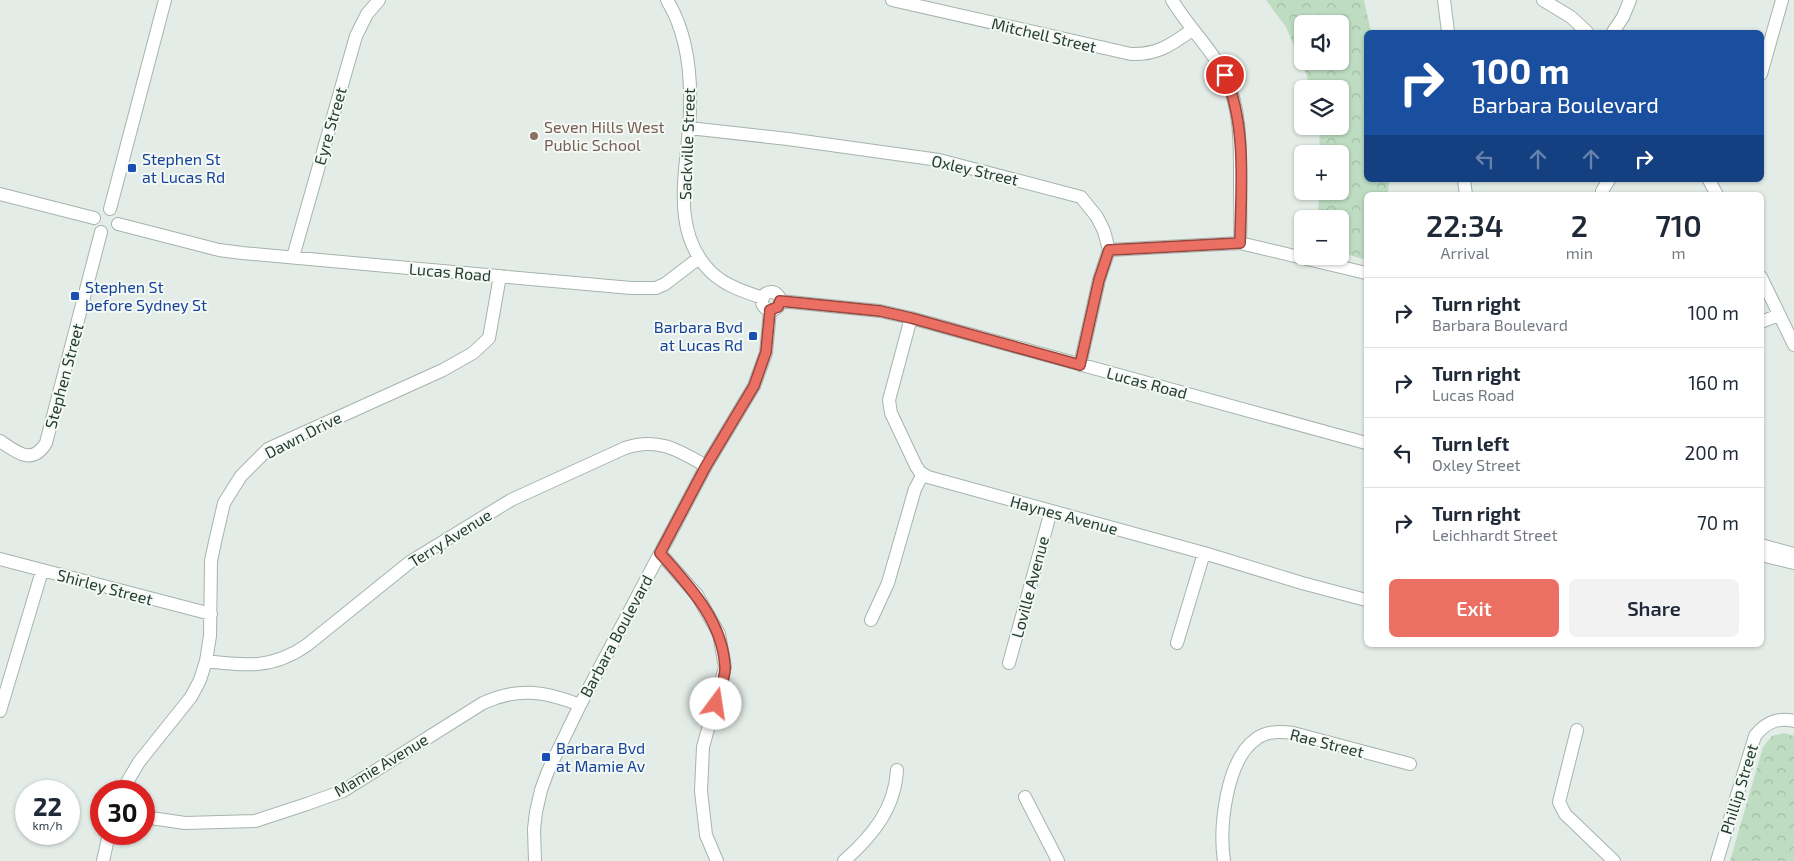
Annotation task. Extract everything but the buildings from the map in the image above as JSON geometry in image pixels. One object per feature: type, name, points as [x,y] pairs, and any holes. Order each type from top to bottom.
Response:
[{"type":"street","points":[[110,209],[165,0]]},
{"type":"street","name":"Eyre Street","points":[[293,257],[356,36],[367,14],[379,0]]},
{"type":"street","name":"Mitchell Street","points":[[892,0],[1131,54],[1150,54],[1192,30]]},
{"type":"street","points":[[1172,0],[1220,67],[1229,84],[1236,108],[1240,142],[1240,243]]},
{"type":"street","points":[[1444,0],[1448,30]]},
{"type":"street","points":[[1543,0],[1571,17],[1585,30]]},
{"type":"street","points":[[1613,30],[1623,17],[1630,0]]},
{"type":"street","points":[[1764,63],[1782,0]]},
{"type":"street","name":"Sackville Street","points":[[670,1],[686,57],[690,90],[683,201],[690,240],[699,258]]},
{"type":"street","name":"Oxley Street","points":[[689,128],[788,139],[939,160],[1082,197],[1104,231],[1109,250]]},
{"type":"street","points":[[0,194],[94,218]]},
{"type":"street","points":[[102,209],[110,209],[116,214],[118,224],[110,233],[102,232],[94,225],[94,218],[95,214],[102,209]]},
{"type":"street","name":"Lucas Road","points":[[118,224],[219,250],[647,289],[665,284],[699,258]]},
{"type":"street","name":"Stephen Street","points":[[0,440],[22,455],[32,456],[43,449],[49,434],[102,232]]},
{"type":"street","points":[[1080,365],[1099,280],[1109,250],[1240,243],[1364,273]]},
{"type":"street","points":[[699,258],[722,281],[742,292],[762,298]]},
{"type":"street","name":"Dawn Drive","points":[[128,780],[139,762],[191,697],[200,680],[206,661],[210,636],[211,561],[214,542],[224,503],[241,476],[268,449],[443,370],[473,353],[489,338],[500,276]]},
{"type":"street","points":[[1764,283],[1794,345]]},
{"type":"street","points":[[772,292],[778,296],[780,301],[778,307],[770,310],[764,306],[762,298],[772,292]]},
{"type":"street","name":"Lucas Road","points":[[780,301],[880,311],[911,318],[1364,442]]},
{"type":"street","name":"Barbara Boulevard","points":[[535,861],[534,829],[541,790],[548,771],[580,705],[706,466],[754,386],[768,345],[770,310]]},
{"type":"street","points":[[1764,321],[1779,315]]},
{"type":"street","points":[[871,620],[888,583],[915,489],[923,474],[916,466],[889,406],[890,391],[911,318]]},
{"type":"street","name":"Terry Avenue","points":[[206,661],[256,665],[275,662],[292,655],[308,646],[410,562],[511,500],[625,448],[644,443],[663,445],[687,455],[706,466]]},
{"type":"street","name":"Haynes Avenue","points":[[923,474],[934,480],[1204,553],[1364,599]]},
{"type":"street","name":"Loville Avenue","points":[[1009,663],[1051,511]]},
{"type":"street","points":[[1764,546],[1794,554]]},
{"type":"street","points":[[660,553],[697,595],[719,634],[725,667],[703,747],[701,791],[706,835],[717,861]]},
{"type":"street","points":[[1178,643],[1204,553]]},
{"type":"street","points":[[1764,556],[1794,564]]},
{"type":"street","name":"Shirley Street","points":[[0,559],[211,614]]},
{"type":"street","points":[[0,711],[42,571]]},
{"type":"street","name":"Mamie Avenue","points":[[155,819],[185,823],[255,822],[343,790],[493,698],[510,694],[540,693],[556,696],[580,705]]},
{"type":"street","name":"Phillip Street","points":[[1717,861],[1751,744],[1759,731],[1769,723],[1782,720],[1794,721]]},
{"type":"street","points":[[1577,730],[1559,802],[1565,814],[1614,861]]},
{"type":"street","name":"Rae Street","points":[[1224,861],[1221,830],[1227,793],[1241,755],[1256,738],[1280,731],[1293,733],[1410,764]]},
{"type":"street","points":[[844,861],[865,842],[891,802],[896,784],[897,770]]},
{"type":"street","points":[[1025,797],[1058,861]]},
{"type":"street","points":[[103,861],[107,845]]},
{"type":"green space","points":[[1266,0],[1364,0],[1371,30],[1364,30],[1364,182],[1389,182],[1388,192],[1364,192],[1364,259],[1349,255],[1349,210],[1318,210],[1319,200],[1349,200],[1349,145],[1320,145],[1319,135],[1349,135],[1349,80],[1308,80],[1304,70],[1349,70],[1349,15],[1294,15],[1294,46],[1286,27]]},
{"type":"green space","points":[[1784,733],[1794,736],[1794,861],[1730,861],[1763,747],[1772,736]]},
{"type":"place","name":"Seven Hills West Public School","points":[[534,136]]},
{"type":"place","name":"Stephen St at Lucas Rd","points":[[132,168]]},
{"type":"place","name":"Stephen St before Sydney St","points":[[75,296]]},
{"type":"place","name":"Barbara Bvd at Lucas Rd","points":[[753,336]]},
{"type":"place","name":"Barbara Bvd at Mamie Av","points":[[546,757]]},
{"type":"route","points":[[716,704],[725,667],[719,634],[697,595],[660,553],[706,466],[754,386],[762,366],[769,338],[770,310],[776,309],[780,301],[880,311],[1080,365],[1099,280],[1109,250],[1240,243],[1240,134],[1234,100],[1225,75]]}]
